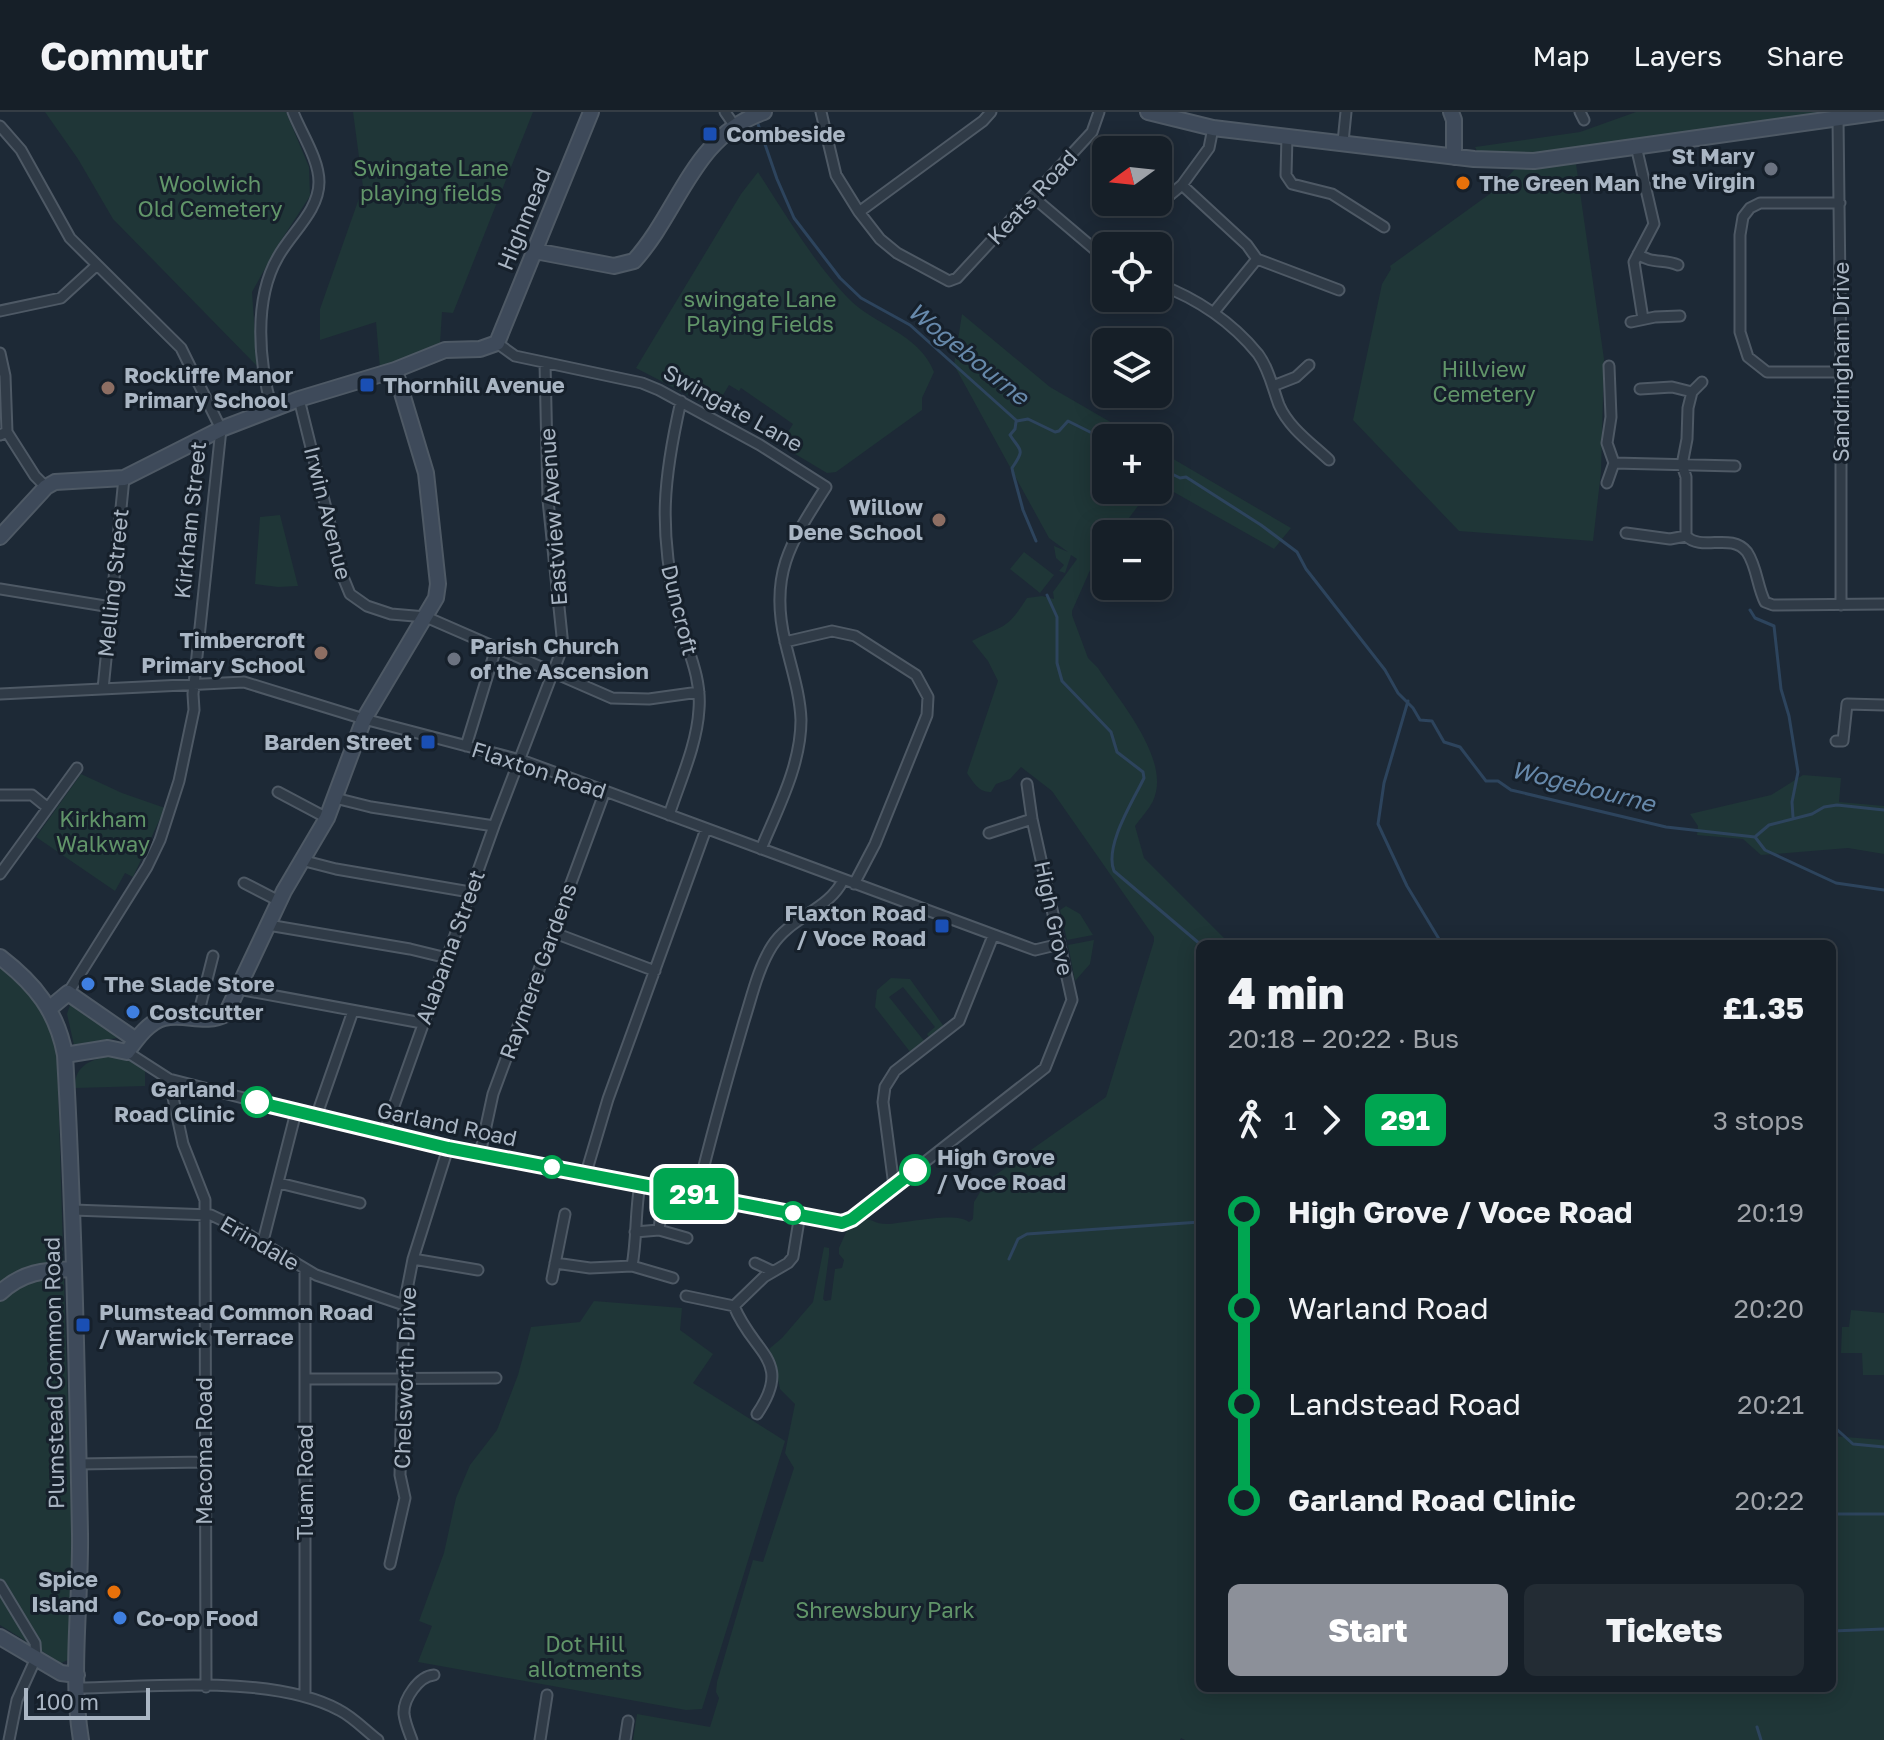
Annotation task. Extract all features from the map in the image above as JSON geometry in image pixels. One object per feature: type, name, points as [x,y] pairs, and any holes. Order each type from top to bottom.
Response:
[{"type":"street","points":[[272,409],[260,322],[264,292],[277,257],[316,201],[319,181],[314,160],[293,112]]},
{"type":"street","name":"Highmead","points":[[497,343],[591,112]]},
{"type":"street","points":[[535,251],[614,266],[634,261],[730,118],[764,112]]},
{"type":"street","points":[[821,112],[836,175],[859,212],[991,112]]},
{"type":"street","name":"Keats Road","points":[[859,212],[880,239],[897,253],[945,280],[957,278],[1092,132],[1099,112]]},
{"type":"street","points":[[1148,112],[1213,128],[1493,161],[1534,161],[1882,112]]},
{"type":"street","points":[[1343,142],[1346,112]]},
{"type":"street","points":[[1451,112],[1454,120],[1454,157]]},
{"type":"street","name":"Sandringham Drive","points":[[1838,119],[1841,605]]},
{"type":"street","points":[[0,126],[21,150],[60,224],[181,348],[221,429]]},
{"type":"street","points":[[1172,193],[1182,185],[1209,148],[1213,128]]},
{"type":"street","points":[[1287,136],[1286,175],[1292,184],[1332,194],[1384,227]]},
{"type":"street","points":[[1636,146],[1654,224],[1638,254],[1634,270],[1643,319]]},
{"type":"street","points":[[1182,185],[1247,245],[1257,259],[1339,290]]},
{"type":"street","points":[[1033,197],[1092,247]]},
{"type":"street","points":[[1840,203],[1760,203],[1750,208],[1743,217],[1740,332],[1748,357],[1767,372],[1841,372]]},
{"type":"street","points":[[1638,254],[1652,262],[1678,265]]},
{"type":"street","points":[[1214,312],[1257,259]]},
{"type":"street","points":[[0,311],[61,298],[97,265]]},
{"type":"street","points":[[1172,289],[1214,312],[1259,355],[1290,424],[1329,460]]},
{"type":"street","points":[[1631,322],[1680,316]]},
{"type":"street","points":[[0,537],[46,487],[55,482],[124,478],[221,429],[299,399],[395,370],[445,350],[480,349],[497,343]]},
{"type":"street","name":"Swingate Lane","points":[[497,343],[515,356],[642,383],[760,445],[826,487],[793,539],[785,558],[779,596],[785,642]]},
{"type":"street","points":[[0,353],[5,376],[4,434],[46,487]]},
{"type":"street","name":"Eastview Avenue","points":[[519,760],[563,646],[548,500],[545,363]]},
{"type":"street","points":[[1273,386],[1296,377],[1309,365]]},
{"type":"street","points":[[1607,483],[1614,463],[1607,443],[1611,417],[1609,366]]},
{"type":"street","points":[[65,1055],[131,1046],[149,1027],[165,1018],[208,1020],[226,1014],[279,901],[327,818],[364,719],[436,598],[438,584],[426,473],[395,370]]},
{"type":"street","points":[[1702,382],[1692,392],[1682,465],[1686,477],[1686,536],[1693,542],[1732,542],[1742,547],[1753,564],[1762,605],[1884,604]]},
{"type":"street","points":[[1640,389],[1672,387],[1692,392]]},
{"type":"street","name":"Irwin Avenue","points":[[299,399],[346,586],[358,601],[379,611],[426,617],[612,698],[630,701],[699,692]]},
{"type":"street","name":"Duncroft","points":[[669,815],[696,729],[699,692],[694,664],[677,612],[664,526],[667,474],[681,401]]},
{"type":"street","name":"Kirkham Street","points":[[50,1008],[68,993],[147,867],[160,840],[179,781],[194,710],[221,429]]},
{"type":"street","points":[[1614,463],[1735,466]]},
{"type":"street","name":"Melling Street","points":[[103,689],[124,478]]},
{"type":"street","points":[[1626,533],[1670,539],[1686,536]]},
{"type":"street","points":[[0,589],[111,607]]},
{"type":"street","points":[[761,849],[799,746],[800,704],[785,642],[832,631],[847,633],[916,675],[928,697],[927,715],[875,844],[854,884]]},
{"type":"street","points":[[466,746],[496,648]]},
{"type":"street","name":"Flaxton Road","points":[[0,694],[244,682],[364,719],[519,760],[1035,950],[1060,944]]},
{"type":"street","points":[[1843,741],[1847,704],[1884,705]]},
{"type":"street","name":"Alabama Street","points":[[384,1134],[519,760]]},
{"type":"street","points":[[0,874],[77,768]]},
{"type":"street","name":"High Grove","points":[[829,1220],[842,1223],[852,1219],[1045,1068],[1072,1000],[1027,784]]},
{"type":"street","name":"Raymere Gardens","points":[[480,1154],[493,1094],[605,791]]},
{"type":"street","points":[[278,792],[327,818]]},
{"type":"street","points":[[0,795],[32,795],[48,808]]},
{"type":"street","points":[[335,798],[371,807],[494,826]]},
{"type":"street","points":[[989,833],[1032,819]]},
{"type":"street","points":[[586,1173],[608,1099],[706,829]]},
{"type":"street","points":[[301,860],[470,892]]},
{"type":"street","points":[[697,1194],[718,1107],[769,952],[786,930],[837,894],[843,880]]},
{"type":"street","points":[[244,883],[279,901]]},
{"type":"street","points":[[268,925],[447,958]]},
{"type":"street","points":[[552,932],[655,971]]},
{"type":"street","points":[[894,1186],[883,1102],[887,1081],[895,1071],[959,1021],[993,936]]},
{"type":"street","points":[[197,1019],[213,956]]},
{"type":"street","points":[[0,957],[37,990],[50,1008]]},
{"type":"street","points":[[238,989],[422,1023]]},
{"type":"street","points":[[68,993],[131,1046]]},
{"type":"street","name":"Plumstead Common Road","points":[[50,1008],[61,1032],[65,1055],[73,1210],[80,1580],[77,1681],[81,1740]]},
{"type":"street","points":[[316,1117],[353,1011]]},
{"type":"street","name":"Garland Road","points":[[131,1046],[169,1079],[384,1134],[829,1220]]},
{"type":"street","name":"Erindale","points":[[169,1079],[183,1144],[204,1194],[204,1214],[220,1218],[305,1269],[404,1305]]},
{"type":"street","points":[[262,1245],[296,1112]]},
{"type":"street","name":"Chelsworth Drive","points":[[390,1564],[405,1498],[400,1475],[404,1305],[413,1259],[448,1148]]},
{"type":"street","points":[[279,1183],[360,1203]]},
{"type":"street","points":[[632,1266],[634,1215],[640,1184]]},
{"type":"street","points":[[73,1210],[204,1214]]},
{"type":"street","points":[[659,1230],[661,1212]]},
{"type":"street","name":"Macoma Road","points":[[204,1214],[206,1687]]},
{"type":"street","points":[[552,1279],[565,1214]]},
{"type":"street","points":[[734,1306],[772,1271],[793,1257],[800,1214]]},
{"type":"street","points":[[635,1232],[659,1230],[687,1238]]},
{"type":"street","points":[[413,1259],[478,1270]]},
{"type":"street","points":[[555,1263],[590,1268],[632,1266],[673,1278]]},
{"type":"street","points":[[755,1263],[772,1271]]},
{"type":"street","points":[[0,1293],[15,1279],[28,1274],[74,1269]]},
{"type":"street","name":"Tuam Road","points":[[305,1269],[305,1696]]},
{"type":"street","points":[[686,1296],[734,1306]]},
{"type":"street","points":[[734,1306],[750,1338],[765,1355],[774,1373],[768,1398],[757,1414]]},
{"type":"street","points":[[305,1379],[496,1378]]},
{"type":"street","points":[[78,1464],[204,1462]]},
{"type":"street","points":[[0,1585],[35,1643],[36,1658],[17,1700],[9,1740]]},
{"type":"street","points":[[0,1637],[77,1681],[258,1687],[305,1696],[337,1708],[378,1740]]},
{"type":"street","points":[[412,1740],[403,1711],[405,1703],[429,1676]]},
{"type":"street","points":[[540,1740],[547,1695]]},
{"type":"street","points":[[625,1740],[628,1721]]},
{"type":"green space","name":"Woolwich Old Cemetery","points":[[45,112],[286,112],[309,167],[310,196],[252,292],[257,366],[113,219],[78,159]]},
{"type":"green space","name":"Swingate Lane playing fields","points":[[353,112],[533,112],[453,313],[442,312],[440,343],[380,368],[376,322],[320,340],[320,309],[363,187]]},
{"type":"green space","points":[[1636,112],[1846,112],[1530,155],[1478,153],[1475,147],[1580,132]]},
{"type":"green space","name":"Hillview Cemetery","points":[[1576,164],[1604,359],[1601,472],[1593,541],[1459,531],[1353,420],[1382,284],[1390,266],[1498,188],[1514,170]]},
{"type":"green space","name":"swingate Lane Playing Fields","points":[[758,172],[834,283],[858,307],[918,348],[934,372],[922,398],[922,410],[836,472],[827,473],[780,445],[793,424],[741,388],[739,391],[729,385],[720,400],[716,398],[711,407],[636,368],[741,194]]},
{"type":"green space","name":"Shrewsbury Park","points":[[962,314],[1050,387],[1114,424],[1092,424],[1092,504],[1140,504],[1128,520],[1092,520],[1092,567],[1072,615],[1088,658],[1130,714],[1155,768],[1157,785],[1153,801],[1135,826],[1144,858],[1226,940],[1196,940],[1196,1692],[1836,1692],[1836,1436],[1884,1440],[1884,1740],[633,1740],[637,1714],[710,1727],[719,1698],[717,1682],[753,1560],[763,1562],[794,1468],[785,1453],[795,1404],[780,1389],[769,1349],[813,1302],[824,1247],[829,1248],[825,1301],[831,1300],[835,1269],[842,1268],[844,1260],[839,1248],[851,1221],[868,1219],[887,1224],[954,1218],[969,1222],[973,1219],[974,1202],[987,1181],[1106,1097],[1154,937],[1052,791],[1021,767],[1010,779],[996,784],[991,792],[980,789],[967,773],[998,681],[988,661],[972,641],[1009,622],[1027,598],[1042,596],[1054,599],[1053,592],[1077,559],[1071,555],[1065,573],[1059,571],[1064,565],[1056,558],[1054,546],[1068,552],[1049,538],[954,365]]},
{"type":"green space","points":[[1172,458],[1291,528],[1274,549],[1172,491]]},
{"type":"green space","points":[[280,515],[298,586],[255,584],[260,517]]},
{"type":"green space","points":[[1024,552],[1054,575],[1040,593],[1010,569]]},
{"type":"green space","name":"Kirkham Walkway","points":[[81,774],[165,808],[133,877],[125,873],[115,891],[36,837]]},
{"type":"green space","points":[[1803,775],[1841,778],[1839,802],[1884,806],[1884,854],[1848,848],[1761,855],[1743,839],[1697,835],[1698,826],[1690,814],[1771,795]]},
{"type":"green space","points":[[1066,906],[1080,914],[1093,935],[1067,940],[1060,910]]},
{"type":"green space","points":[[1094,940],[1090,964],[1075,981],[1068,945]]},
{"type":"green space","points":[[0,968],[38,1006],[57,1055],[72,1537],[70,1652],[68,1660],[61,1663],[0,1625]]},
{"type":"green space","points":[[891,978],[910,979],[945,1028],[930,1039],[927,1034],[935,1027],[903,987],[889,997],[925,1042],[911,1053],[875,1007],[877,990]]},
{"type":"green space","points":[[70,1005],[75,1005],[116,1032],[117,1038],[74,1045],[67,1014]]},
{"type":"green space","points":[[111,1056],[125,1058],[145,1070],[145,1086],[75,1088],[75,1080],[86,1064]]},
{"type":"green space","name":"Dot Hill allotments","points":[[594,1301],[682,1308],[680,1330],[713,1354],[693,1383],[785,1441],[702,1709],[686,1710],[418,1662],[432,1626],[419,1621],[444,1553],[456,1498],[470,1465],[497,1430],[518,1375],[531,1327],[580,1322]]},
{"type":"green space","points":[[1851,1310],[1884,1313],[1884,1375],[1863,1375],[1862,1353],[1841,1353],[1842,1327],[1849,1327]]},
{"type":"waterway","name":"Wogebourne","points":[[758,124],[794,218],[840,278],[861,298],[910,325],[1017,421],[1028,419],[1055,432],[1068,421],[1092,433]]},
{"type":"waterway","points":[[1016,422],[1010,435],[1020,453],[1012,468],[1023,510],[1036,541]]},
{"type":"waterway","name":"Wogebourne","points":[[1172,474],[1186,477],[1297,552],[1306,569],[1420,720],[1432,721],[1444,742],[1460,747],[1486,781],[1498,781],[1511,790],[1666,827],[1755,837],[1765,850],[1836,883],[1884,890]]},
{"type":"waterway","points":[[1047,595],[1057,617],[1057,663],[1062,681],[1111,732],[1117,752],[1143,772],[1144,778],[1116,837],[1112,861],[1114,871],[1196,941]]},
{"type":"waterway","points":[[1750,610],[1755,618],[1774,626],[1781,689],[1789,716],[1798,772],[1792,802],[1793,817]]},
{"type":"waterway","points":[[1408,701],[1384,783],[1378,824],[1407,886],[1440,940]]},
{"type":"waterway","points":[[1756,836],[1769,825],[1812,814],[1824,807],[1837,805],[1884,810]]},
{"type":"waterway","points":[[1009,1259],[1018,1239],[1027,1234],[1196,1222]]},
{"type":"waterway","points":[[1836,1429],[1853,1444],[1884,1447]]},
{"type":"waterway","points":[[1836,1514],[1884,1514]]},
{"type":"waterway","points":[[1836,1631],[1884,1629]]},
{"type":"waterway","points":[[1757,1727],[1761,1740]]},
{"type":"bus line","name":"291","points":[[257,1102],[448,1148],[842,1223],[852,1219],[915,1170]]},
{"type":"place","name":"Combeside","points":[[710,134]]},
{"type":"place","name":"St Mary the Virgin","points":[[1771,169]]},
{"type":"place","name":"The Green Man","points":[[1463,183]]},
{"type":"place","name":"Thornhill Avenue","points":[[367,385]]},
{"type":"place","name":"Rockliffe Manor Primary School","points":[[108,388]]},
{"type":"place","name":"Willow Dene School","points":[[939,520]]},
{"type":"place","name":"Timbercroft Primary School","points":[[321,653]]},
{"type":"place","name":"Parish Church of the Ascension","points":[[454,659]]},
{"type":"place","name":"Barden Street","points":[[428,742]]},
{"type":"place","name":"Flaxton Road / Voce Road","points":[[942,926]]},
{"type":"place","name":"The Slade Store","points":[[88,984]]},
{"type":"place","name":"Costcutter","points":[[133,1012]]},
{"type":"place","name":"Garland Road Clinic","points":[[257,1102]]},
{"type":"place","name":"High Grove / Voce Road","points":[[915,1170]]},
{"type":"place","name":"Plumstead Common Road / Warwick Terrace","points":[[83,1325]]},
{"type":"place","name":"Spice Island","points":[[114,1592]]},
{"type":"place","name":"Co-op Food","points":[[120,1618]]}]
